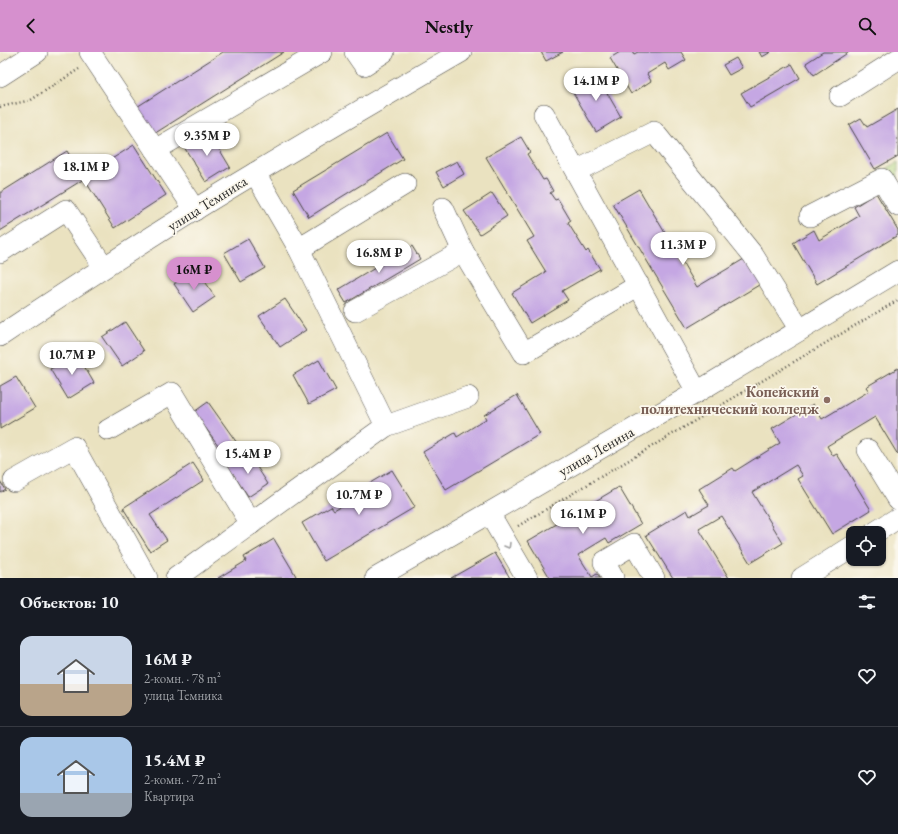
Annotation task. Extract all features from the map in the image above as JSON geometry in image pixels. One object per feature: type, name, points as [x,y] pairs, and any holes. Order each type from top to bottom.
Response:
[{"type":"street","points":[[0,76],[37,52]]},
{"type":"street","points":[[155,150],[322,52]]},
{"type":"street","points":[[356,52],[364,65],[384,52]]},
{"type":"street","name":"улица Темника","points":[[0,336],[104,268],[255,173],[461,52]]},
{"type":"street","points":[[92,56],[195,210]]},
{"type":"street","points":[[840,96],[898,59]]},
{"type":"street","points":[[544,114],[697,392]]},
{"type":"street","points":[[576,171],[654,132],[753,255],[800,330]]},
{"type":"street","points":[[255,173],[299,249],[386,426]]},
{"type":"street","points":[[810,216],[882,179],[898,206]]},
{"type":"street","points":[[299,249],[405,184]]},
{"type":"street","points":[[443,208],[463,251],[524,354],[639,285]]},
{"type":"street","points":[[0,252],[66,210],[104,268]]},
{"type":"street","points":[[355,311],[463,251]]},
{"type":"street","name":"улица Ленина","points":[[376,578],[398,573],[489,514],[898,272]]},
{"type":"street","points":[[108,430],[172,393],[251,524]]},
{"type":"street","points":[[176,578],[386,426],[468,397]]},
{"type":"street","points":[[14,481],[74,447],[147,578]]},
{"type":"street","points":[[868,450],[898,499]]},
{"type":"street","points":[[489,514],[527,578]]},
{"type":"street","points":[[885,526],[898,518]]},
{"type":"street","points":[[613,578],[604,562],[634,544],[654,578]]},
{"type":"street","points":[[802,578],[846,550]]},
{"type":"path","points":[[0,107],[31,100],[92,56]]},
{"type":"path","points":[[502,535],[898,300]]},
{"type":"green space","points":[[898,162],[898,185],[888,168]]},
{"type":"building","points":[[223,52],[284,52],[149,137],[132,110]]},
{"type":"building","points":[[541,52],[563,52],[546,61]]},
{"type":"building","points":[[620,52],[633,52],[634,54],[638,52],[681,52],[686,60],[669,70],[665,63],[647,74],[651,81],[631,94],[610,58]]},
{"type":"building","points":[[759,52],[771,52],[762,57]]},
{"type":"building","points":[[823,52],[849,52],[814,75],[806,63]]},
{"type":"building","points":[[736,58],[742,68],[729,75],[723,65]]},
{"type":"building","points":[[792,64],[800,78],[750,107],[741,93]]},
{"type":"building","points":[[595,72],[621,117],[596,132],[570,87]]},
{"type":"building","points":[[898,109],[898,156],[875,169],[849,125],[861,118],[867,127]]},
{"type":"building","points":[[209,132],[230,167],[206,182],[184,147]]},
{"type":"building","points":[[387,133],[403,159],[309,217],[293,190]]},
{"type":"building","points":[[521,137],[530,152],[527,154],[543,180],[546,179],[553,191],[550,193],[555,200],[558,199],[571,221],[568,223],[586,252],[588,250],[600,269],[562,291],[568,300],[530,323],[512,293],[546,272],[527,241],[534,237],[486,157]]},
{"type":"building","points":[[134,145],[166,195],[115,228],[84,179],[0,231],[0,193],[67,151],[83,177]]},
{"type":"building","points":[[457,161],[464,174],[444,186],[436,172]]},
{"type":"building","points":[[639,189],[697,287],[749,256],[764,282],[687,328],[613,204]]},
{"type":"building","points":[[492,193],[507,216],[480,234],[464,211]]},
{"type":"building","points":[[876,193],[898,230],[898,235],[817,284],[793,243],[814,230],[819,240],[859,216],[854,207]]},
{"type":"building","points":[[248,239],[265,268],[241,282],[224,253]]},
{"type":"building","points":[[412,246],[420,259],[346,303],[338,290]]},
{"type":"building","points":[[195,269],[215,297],[193,312],[174,284]]},
{"type":"building","points":[[285,299],[306,330],[280,347],[259,316]]},
{"type":"building","points":[[125,322],[144,351],[122,366],[102,337]]},
{"type":"building","points":[[77,354],[94,383],[68,399],[50,369]]},
{"type":"building","points":[[319,360],[336,390],[309,404],[293,375]]},
{"type":"building","points":[[898,368],[898,455],[875,417],[827,446],[833,456],[837,454],[871,510],[832,534],[798,479],[803,476],[796,465],[752,492],[783,543],[750,563],[721,516],[699,529],[729,578],[673,578],[646,535],[687,510],[690,516],[709,505],[699,489],[733,468],[735,471],[780,443],[772,429],[813,404],[822,419],[869,391],[866,387]]},
{"type":"building","points":[[16,377],[35,408],[0,429],[0,386]]},
{"type":"building","points":[[517,395],[540,434],[446,490],[423,452],[455,433],[457,437],[486,419],[484,415]]},
{"type":"building","points":[[208,402],[242,450],[229,460],[194,412]]},
{"type":"building","points":[[248,453],[268,484],[248,497],[228,466]]},
{"type":"building","points":[[193,463],[204,480],[150,515],[167,540],[150,551],[123,508]]},
{"type":"building","points":[[392,470],[415,507],[324,561],[302,523],[331,506],[334,510],[361,494],[358,490]]},
{"type":"building","points":[[0,481],[5,489],[0,492]]},
{"type":"building","points":[[619,487],[641,524],[609,543],[606,538],[578,555],[592,577],[597,574],[600,578],[550,578],[528,541]]},
{"type":"building","points":[[274,539],[296,576],[293,578],[218,578],[246,561],[244,557]]},
{"type":"building","points":[[495,553],[510,578],[451,578]]},
{"type":"place","name":"Копейский политехнический колледж","points":[[827,400]]}]
